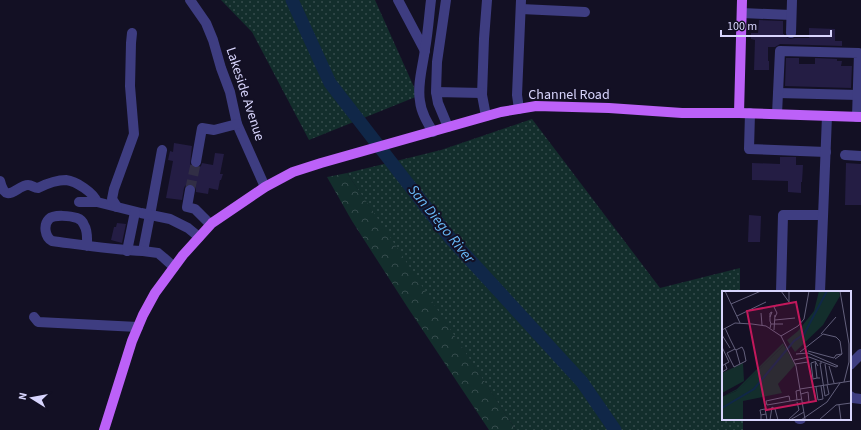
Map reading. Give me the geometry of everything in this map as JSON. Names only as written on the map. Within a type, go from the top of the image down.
[{"type":"main road","points":[[739,113],[742,0]]},
{"type":"main road","name":"Channel Road","points":[[265,187],[293,172],[330,160],[501,112],[536,106],[609,108],[682,113],[750,113],[859,117]]},
{"type":"main road","points":[[105,430],[132,341],[143,315],[155,293],[183,255],[210,224],[265,187]]},
{"type":"street","name":"Lakeside Avenue","points":[[190,0],[206,23],[213,40],[230,92],[237,124],[265,187]]},
{"type":"street","points":[[398,0],[425,51]]},
{"type":"street","points":[[431,0],[420,81],[420,100],[424,118],[433,132]]},
{"type":"street","points":[[446,0],[437,62],[436,92],[440,108],[448,127]]},
{"type":"street","points":[[486,116],[482,93],[487,0]]},
{"type":"street","points":[[791,33],[792,0]]},
{"type":"street","points":[[519,109],[517,96],[521,5],[585,12]]},
{"type":"street","points":[[742,13],[791,15]]},
{"type":"street","points":[[117,207],[112,199],[114,189],[134,134],[130,86],[132,34]]},
{"type":"street","points":[[777,114],[780,51],[859,53],[859,117]]},
{"type":"street","points":[[436,92],[482,93]]},
{"type":"street","points":[[778,93],[858,95]]},
{"type":"street","points":[[750,113],[750,149],[826,152]]},
{"type":"street","points":[[820,291],[827,116]]},
{"type":"street","points":[[196,162],[202,128],[214,130],[237,124]]},
{"type":"street","points":[[143,251],[162,150]]},
{"type":"street","points":[[846,155],[861,156]]},
{"type":"street","points":[[0,181],[4,190],[11,193],[28,185],[38,188],[57,181],[67,180],[83,187],[95,198],[97,202]]},
{"type":"street","points":[[190,190],[187,207],[195,209],[210,224]]},
{"type":"street","points":[[79,202],[97,202],[170,219],[188,228],[199,237]]},
{"type":"street","points":[[127,250],[135,212]]},
{"type":"street","points":[[781,291],[783,215],[823,214]]},
{"type":"street","points":[[87,246],[158,253],[174,267]]},
{"type":"street","points":[[34,317],[38,322],[138,327]]},
{"type":"street","points":[[851,364],[861,354]]},
{"type":"street","points":[[851,396],[861,399]]},
{"type":"green space","points":[[221,0],[375,0],[418,96],[309,140],[252,32]]},
{"type":"green space","points":[[532,119],[660,288],[740,268],[740,291],[722,291],[722,420],[743,420],[743,430],[516,430],[347,173],[441,150]]},
{"type":"green space","points":[[347,173],[516,430],[489,430],[408,308],[352,221],[327,177]]},
{"type":"building","points":[[759,20],[783,21],[784,37],[790,39],[809,38],[809,28],[835,29],[835,41],[842,41],[842,46],[780,44],[775,47],[768,47],[769,70],[754,70],[755,40],[751,39],[751,33],[758,33]]},
{"type":"building","points":[[786,58],[799,58],[799,64],[815,64],[815,58],[837,59],[837,61],[842,61],[841,66],[852,66],[851,88],[785,86]]},
{"type":"building","points":[[174,143],[192,146],[190,164],[194,168],[198,168],[202,163],[213,165],[215,153],[224,154],[220,174],[223,174],[218,190],[209,188],[208,194],[196,192],[194,185],[188,184],[184,188],[182,200],[166,198],[173,161],[168,160],[170,151],[173,152]]},
{"type":"building","points":[[780,157],[796,157],[796,165],[803,165],[801,193],[788,192],[788,181],[752,180],[752,163],[780,164]]},
{"type":"building","points":[[846,163],[861,164],[861,205],[845,205]]},
{"type":"building","points":[[749,215],[761,216],[760,242],[748,242]]},
{"type":"building","points":[[117,223],[126,224],[122,243],[111,240],[114,227],[116,227]]},
{"type":"waterway","name":"San Diego River","points":[[292,0],[330,83],[450,238],[582,382],[615,430]]},
{"type":"tunnel","points":[[190,190],[196,162]]}]
